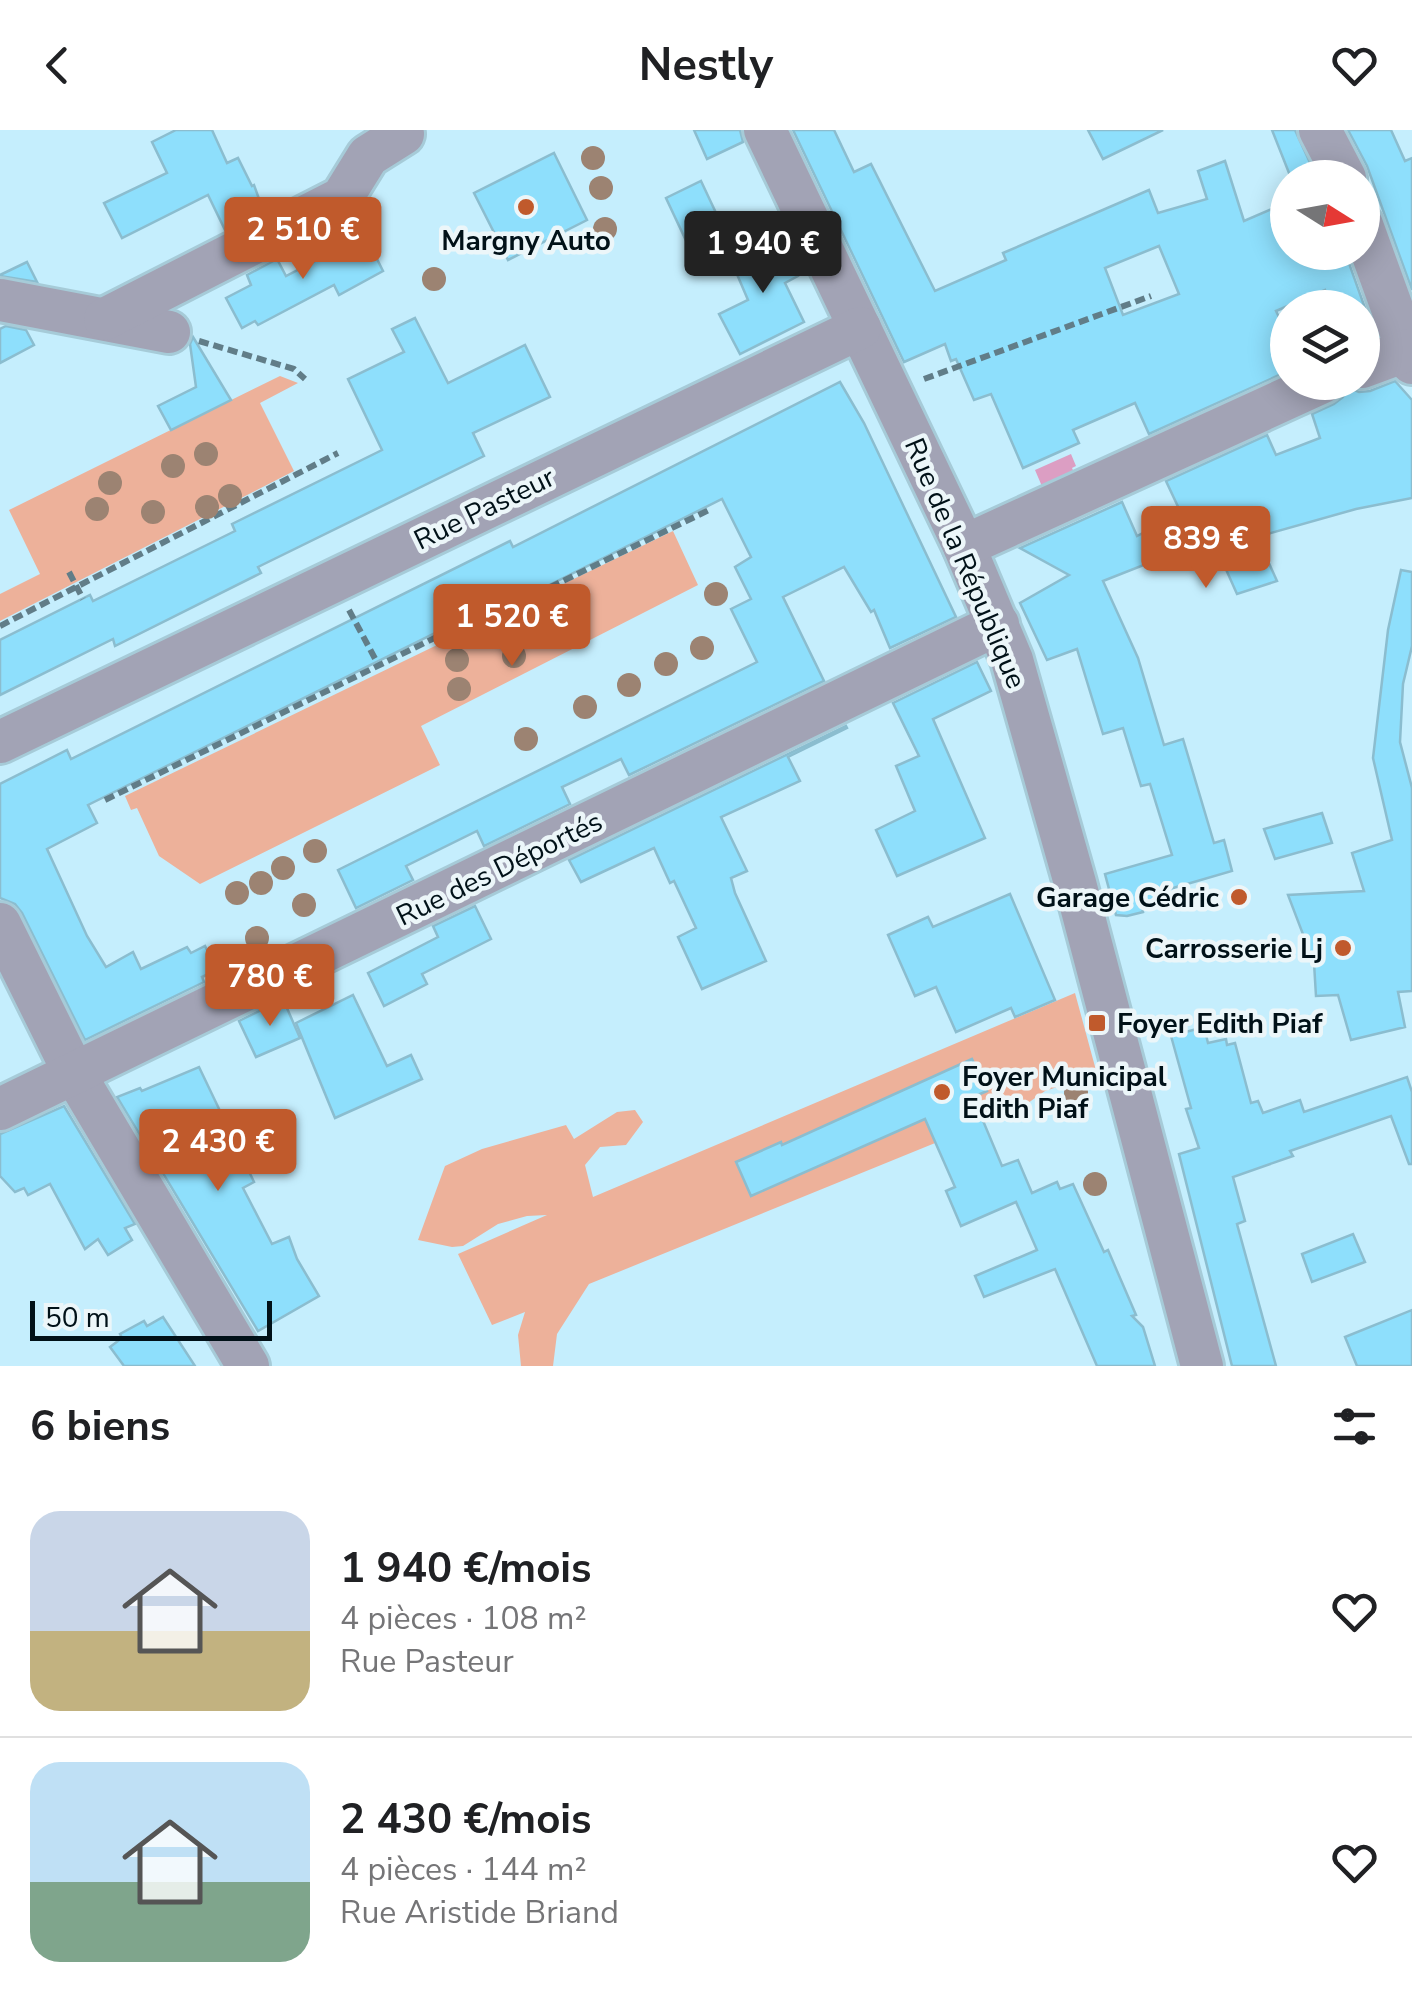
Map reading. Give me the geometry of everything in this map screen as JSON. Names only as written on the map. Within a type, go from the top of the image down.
[{"type":"street","name":"Rue de la République","points":[[765,130],[964,546],[1025,698],[1202,1366]]},
{"type":"street","points":[[1320,130],[1336,160]]},
{"type":"street","points":[[105,319],[342,198],[368,156],[403,134]]},
{"type":"street","points":[[1378,270],[1410,356],[1380,363]]},
{"type":"street","points":[[0,300],[169,332]]},
{"type":"street","name":"Rue Pasteur","points":[[0,742],[860,328]]},
{"type":"street","points":[[964,546],[1284,400]]},
{"type":"street","name":"Rue des Déportés","points":[[0,1110],[998,624]]},
{"type":"street","points":[[0,924],[74,1073],[248,1366]]},
{"type":"path","points":[[890,391],[1151,296]]},
{"type":"path","points":[[244,354],[294,369],[305,379]]},
{"type":"path","points":[[0,626],[338,453]]},
{"type":"path","points":[[105,800],[522,594],[532,596],[711,508]]},
{"type":"path","points":[[69,572],[83,599]]},
{"type":"path","points":[[336,582],[379,666]]},
{"type":"shaded area","points":[[280,376],[298,383],[260,403],[294,471],[0,621],[0,594],[40,574],[9,510]]},
{"type":"shaded area","points":[[1071,454],[1076,477],[1044,491],[1035,470]]},
{"type":"shaded area","points":[[673,531],[698,585],[421,726],[440,765],[200,884],[159,856],[137,808],[131,810],[125,796]]},
{"type":"shaded area","points":[[1075,993],[1097,1074],[1045,1091],[1021,1108],[589,1284],[557,1334],[553,1366],[521,1366],[518,1335],[525,1312],[492,1325],[458,1254],[547,1215],[498,1224],[463,1246],[418,1240],[445,1166],[482,1149],[566,1125],[574,1139],[617,1112],[635,1110],[643,1122],[626,1145],[600,1147],[585,1165],[593,1197]]},
{"type":"building","points":[[176,130],[212,130],[227,163],[238,158],[263,210],[225,230],[208,195],[122,238],[104,203],[167,173],[152,142]]},
{"type":"building","points":[[694,130],[740,130],[743,142],[707,159]]},
{"type":"building","points":[[793,130],[834,130],[854,172],[871,164],[935,291],[1006,260],[1003,253],[1149,190],[1158,213],[1207,199],[1198,171],[1225,161],[1244,221],[1270,210],[1270,270],[1351,270],[1359,290],[1270,290],[1270,379],[1149,434],[1135,403],[1073,430],[1079,443],[1023,468],[991,394],[974,400],[945,344],[904,362]],"holes":[[[1159,246],[1179,294],[1123,315],[1105,268]]]},
{"type":"building","points":[[1088,130],[1163,130],[1103,159]]},
{"type":"building","points":[[1272,130],[1295,130],[1309,160],[1284,160]]},
{"type":"building","points":[[1348,130],[1391,130],[1405,161],[1412,158],[1412,290],[1380,202],[1380,160],[1364,160]]},
{"type":"building","points":[[554,153],[587,220],[508,260],[474,193]]},
{"type":"building","points":[[701,181],[724,230],[689,247],[666,198]]},
{"type":"building","points":[[365,235],[383,271],[339,295],[334,285],[258,325],[255,321],[242,328],[226,298],[251,285],[247,275],[277,259],[286,276]]},
{"type":"building","points":[[780,235],[798,276],[785,283],[804,322],[740,354],[719,314],[748,300],[730,258]]},
{"type":"building","points":[[27,262],[37,282],[0,276],[0,275]]},
{"type":"building","points":[[415,318],[448,383],[525,345],[550,397],[473,433],[484,456],[258,567],[261,573],[115,646],[113,639],[0,695],[0,640],[90,595],[93,601],[235,531],[232,524],[382,450],[348,379],[404,352],[392,329]]},
{"type":"building","points":[[6,326],[26,330],[34,345],[0,363],[0,329]]},
{"type":"building","points":[[193,337],[231,400],[171,430],[158,406],[196,387],[190,344]]},
{"type":"building","points":[[1395,381],[1412,400],[1412,498],[1257,537],[1277,581],[1237,594],[1212,538],[1103,581],[1138,658],[1164,745],[1183,739],[1214,843],[1224,840],[1232,871],[1163,891],[1164,897],[1141,904],[1143,912],[1116,915],[1105,874],[1172,855],[1150,784],[1141,786],[1123,728],[1103,734],[1077,649],[1047,660],[1020,603],[1069,575],[1020,548],[1122,502],[1137,536],[1181,513],[1166,481],[1267,435],[1276,455],[1320,438],[1312,414],[1339,400],[1380,400],[1380,387]]},
{"type":"building","points":[[840,382],[864,423],[956,617],[890,648],[874,610],[871,612],[844,567],[783,597],[824,681],[629,775],[621,759],[562,787],[570,804],[484,846],[477,831],[406,866],[413,880],[356,908],[338,870],[757,662],[731,609],[751,599],[735,567],[751,557],[722,499],[531,594],[528,587],[88,805],[97,823],[47,849],[87,936],[106,967],[133,952],[141,969],[187,947],[191,953],[205,946],[217,970],[202,977],[204,982],[85,1040],[22,913],[15,904],[0,898],[0,784],[67,750],[71,759],[510,541],[513,547]]},
{"type":"building","points":[[1401,570],[1412,572],[1412,646],[1403,684],[1400,742],[1412,788],[1412,991],[1398,992],[1405,1027],[1351,1040],[1338,995],[1316,996],[1314,963],[1288,895],[1364,891],[1352,853],[1392,840],[1373,758],[1388,630]]},
{"type":"building","points":[[977,662],[991,691],[933,719],[985,838],[897,876],[876,830],[915,811],[896,766],[919,756],[893,703]]},
{"type":"building","points":[[846,726],[788,757],[800,781],[721,817],[747,871],[731,878],[735,893],[766,961],[702,989],[678,937],[696,928],[654,848],[581,882],[569,860]]},
{"type":"building","points":[[1322,813],[1332,843],[1275,859],[1264,829]]},
{"type":"building","points":[[1010,894],[1055,1000],[1015,1017],[1011,1008],[956,1032],[936,987],[915,996],[888,935],[928,917],[933,927]]},
{"type":"building","points":[[475,906],[491,939],[422,974],[427,984],[384,1006],[368,973],[438,937],[433,926]]},
{"type":"building","points":[[353,995],[387,1066],[411,1055],[422,1079],[335,1118],[296,1023]]},
{"type":"building","points":[[283,999],[300,1038],[256,1057],[239,1021]]},
{"type":"building","points":[[1204,1027],[1208,1043],[1226,1039],[1227,1045],[1235,1043],[1251,1103],[1258,1101],[1263,1113],[1300,1100],[1304,1112],[1407,1077],[1412,1092],[1412,1164],[1391,1116],[1290,1151],[1293,1156],[1233,1177],[1245,1221],[1237,1224],[1276,1366],[1232,1366],[1179,1154],[1199,1148],[1186,1109],[1191,1108],[1171,1036]]},
{"type":"building","points":[[972,1059],[987,1091],[973,1097],[1002,1166],[1018,1160],[1032,1193],[1057,1182],[1060,1189],[1073,1184],[1104,1252],[1108,1250],[1136,1315],[1132,1316],[1143,1327],[1155,1366],[1097,1366],[1055,1269],[984,1297],[975,1276],[1037,1250],[1016,1202],[961,1226],[946,1191],[955,1187],[925,1119],[751,1196],[736,1162]]},
{"type":"building","points":[[199,1067],[254,1182],[243,1188],[272,1244],[289,1237],[319,1296],[258,1331],[117,1097]]},
{"type":"building","points":[[64,1106],[135,1224],[125,1228],[132,1240],[108,1255],[98,1239],[85,1249],[50,1184],[28,1195],[24,1188],[15,1192],[0,1176],[0,1134]]},
{"type":"building","points":[[1353,1234],[1365,1262],[1312,1282],[1302,1254]]},
{"type":"building","points":[[1412,1310],[1412,1366],[1357,1366],[1345,1337]]},
{"type":"building","points":[[163,1317],[195,1366],[124,1366],[110,1347],[122,1338],[120,1334],[144,1321],[147,1326]]},
{"type":"place","name":"Margny Auto","points":[[526,207]]},
{"type":"place","name":"Garage Cédric","points":[[1239,897]]},
{"type":"place","name":"Carrosserie Lj","points":[[1343,948]]},
{"type":"place","name":"Foyer Edith Piaf","points":[[1097,1023]]},
{"type":"place","name":"Foyer Municipal Edith Piaf","points":[[942,1092]]}]
